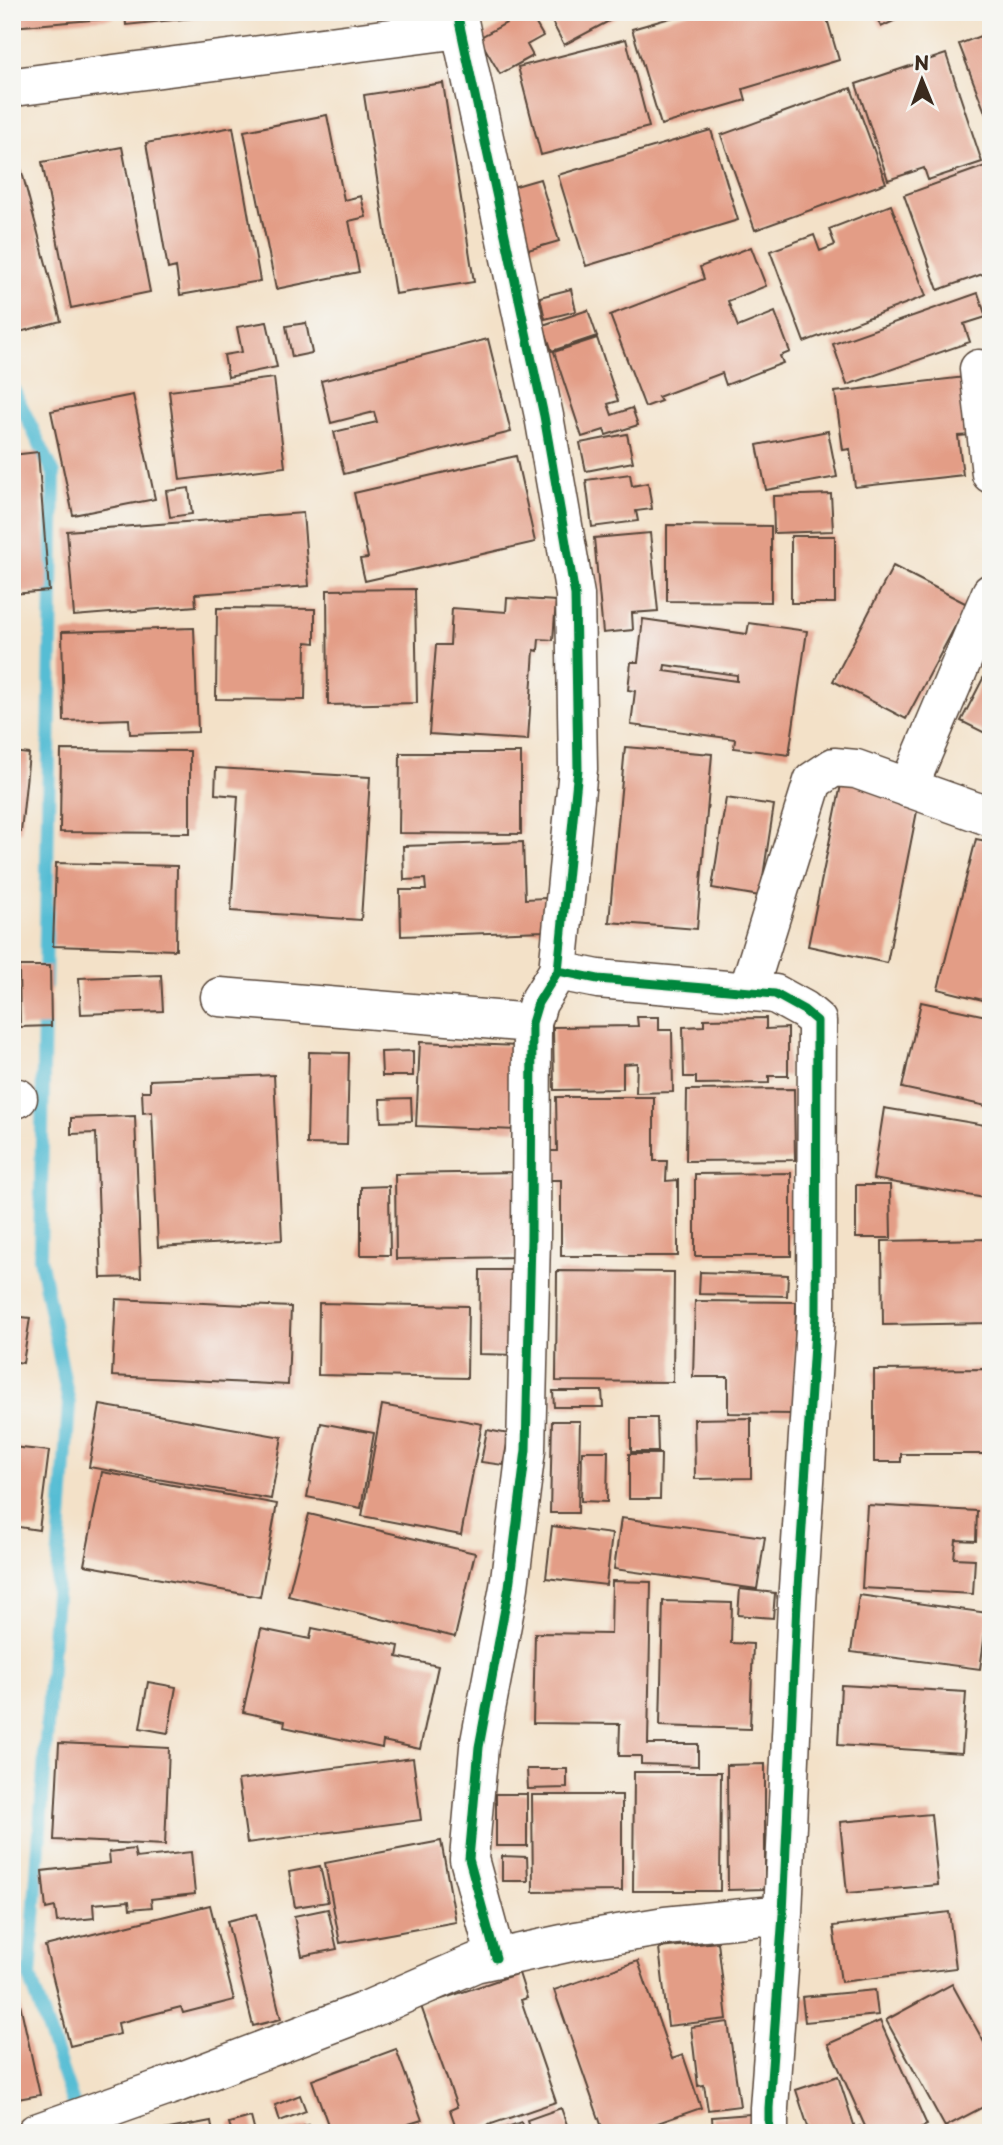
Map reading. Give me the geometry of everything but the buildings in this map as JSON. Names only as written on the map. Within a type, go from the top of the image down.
[{"type":"street","points":[[22,86],[458,21],[544,416],[575,595],[578,769],[558,971],[538,1003],[532,1023],[526,1450],[509,1587],[479,1747],[469,1859],[496,1958]]},
{"type":"street","points":[[979,369],[991,474]]},
{"type":"street","points":[[908,788],[991,593]]},
{"type":"street","points":[[748,991],[813,781],[834,767],[856,769],[991,817]]},
{"type":"street","points":[[558,971],[598,979],[775,994],[804,1010],[817,1021],[816,1314],[797,1603],[783,1914],[769,2133]]},
{"type":"street","points":[[220,997],[532,1023]]},
{"type":"street","points":[[36,2133],[177,2083],[365,2011],[475,1963],[576,1941],[666,1926],[783,1914]]},
{"type":"waterway","points":[[12,387],[54,474],[45,985]]},
{"type":"waterway","points":[[44,1009],[40,1258],[69,1404],[30,1977],[78,2118]]},
{"type":"cycle path","points":[[457,12],[544,416],[575,595],[578,769],[558,971],[538,1003],[532,1023],[526,1450],[509,1587],[479,1747],[469,1859],[496,1958]]},
{"type":"cycle path","points":[[558,971],[598,979],[775,994],[804,1010],[817,1021],[816,1314],[797,1603],[783,1914],[769,2133]]}]
